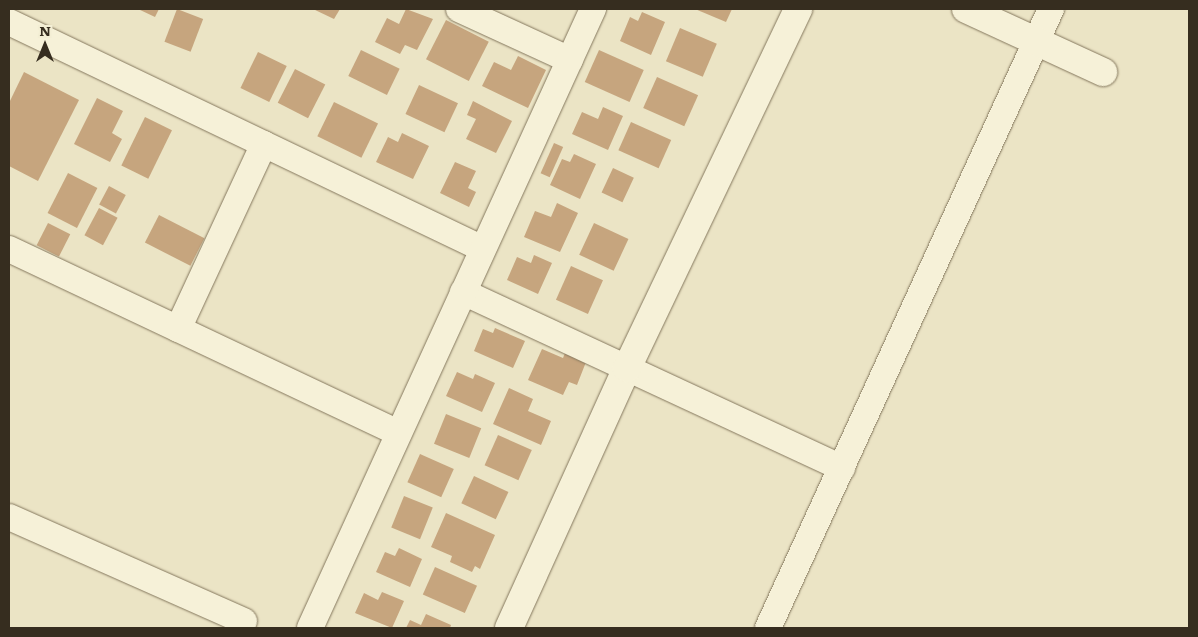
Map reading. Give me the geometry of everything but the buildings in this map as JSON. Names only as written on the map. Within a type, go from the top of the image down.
[{"type":"street","points":[[459,9],[570,60]]},
{"type":"street","points":[[310,628],[397,432],[463,292],[481,248],[593,9]]},
{"type":"street","points":[[509,628],[627,368],[798,9]]},
{"type":"street","points":[[966,9],[1103,72]]},
{"type":"street","points":[[768,628],[1038,42],[1051,9]]},
{"type":"street","points":[[9,22],[481,248]]},
{"type":"street","points":[[178,329],[264,144]]},
{"type":"street","points":[[9,249],[397,432]]},
{"type":"street","points":[[463,292],[842,468]]},
{"type":"street","points":[[9,517],[250,626]]}]
